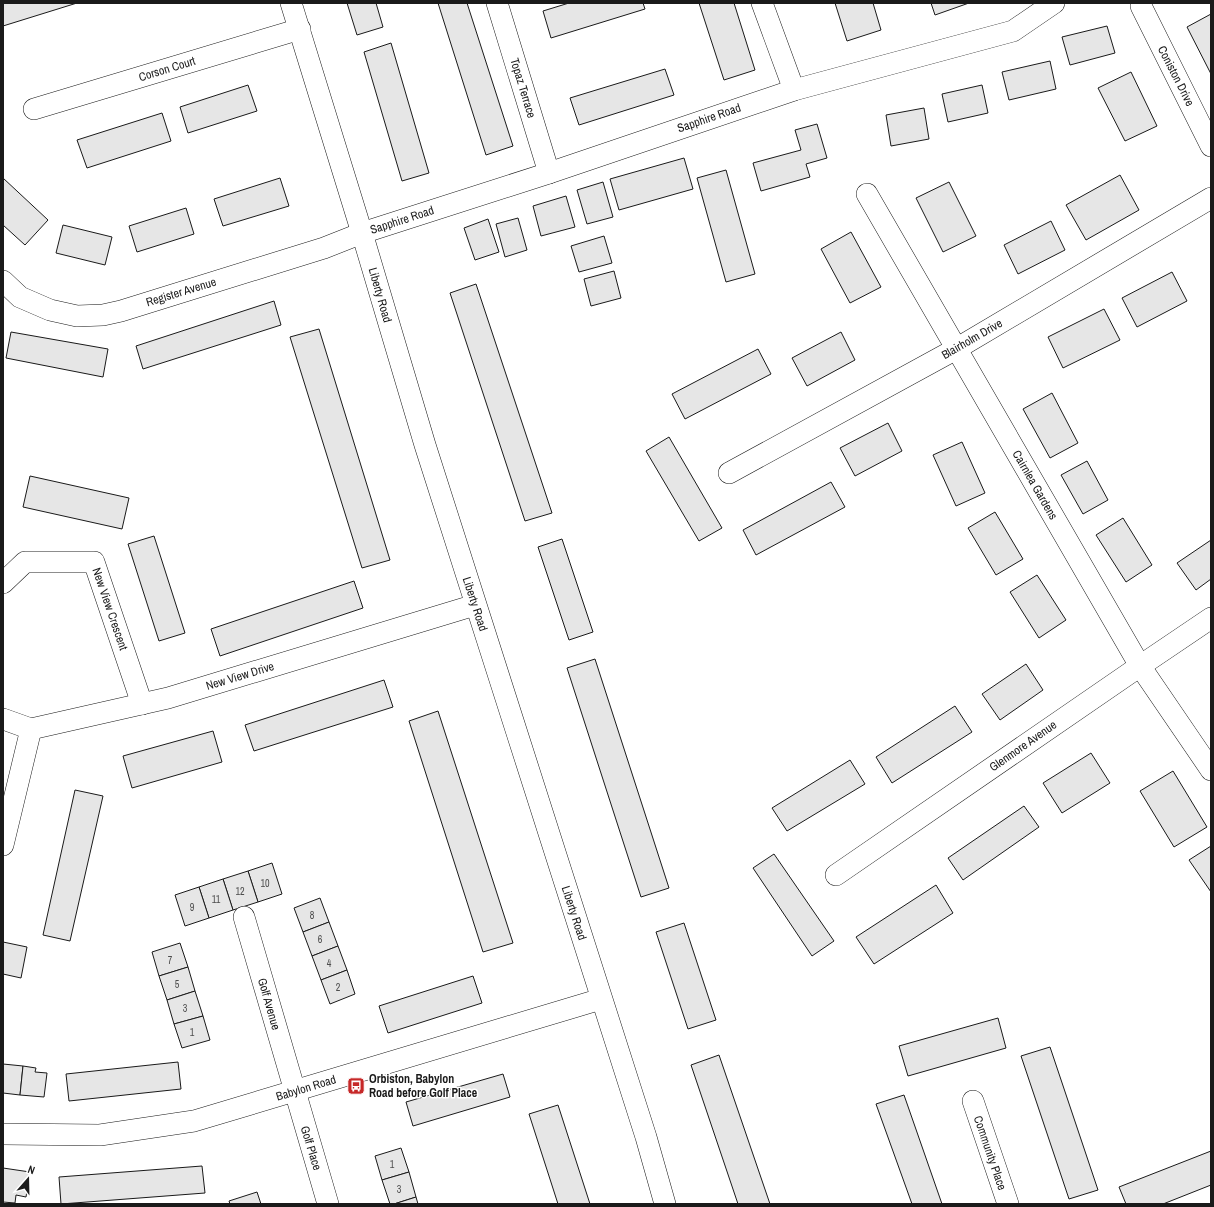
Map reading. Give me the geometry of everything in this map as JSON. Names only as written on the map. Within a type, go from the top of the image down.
[{"type":"street","name":"Liberty Road","points":[[291,3],[362,233],[425,445],[646,1137],[665,1204]]},
{"type":"street","name":"Topaz Terrace","points":[[498,3],[549,173]]},
{"type":"street","points":[[762,3],[794,90]]},
{"type":"street","name":"Sapphire Road","points":[[362,233],[549,173],[794,90],[1013,31],[1054,3]]},
{"type":"street","name":"Coniston Drive","points":[[1141,6],[1211,146]]},
{"type":"street","name":"Corson Court","points":[[34,109],[300,29]]},
{"type":"street","name":"Cairnlea Gardens","points":[[867,194],[1140,666],[1211,770]]},
{"type":"street","name":"Blairholm Drive","points":[[729,472],[956,349],[1211,198]]},
{"type":"street","name":"Register Avenue","points":[[3,281],[20,297],[50,310],[77,316],[103,315],[121,311],[324,248],[362,233]]},
{"type":"street","name":"New View Crescent","points":[[3,583],[25,562],[94,562],[142,704]]},
{"type":"street","name":"New View Drive","points":[[31,729],[168,698],[475,604]]},
{"type":"street","name":"Glenmore Avenue","points":[[836,875],[1211,618]]},
{"type":"street","points":[[3,719],[31,729],[3,845]]},
{"type":"street","name":"Golf Avenue","points":[[244,917],[294,1091]]},
{"type":"street","name":"Babylon Road","points":[[3,1134],[100,1135],[194,1121],[601,999]]},
{"type":"street","name":"Golf Place","points":[[294,1091],[328,1204]]},
{"type":"street","name":"Community Place","points":[[973,1101],[1008,1204]]},
{"type":"building","points":[[3,3],[77,3],[3,26]]},
{"type":"building","points":[[347,3],[376,3],[383,27],[357,35]]},
{"type":"building","points":[[438,3],[467,3],[513,146],[486,155]]},
{"type":"building","points":[[569,3],[643,3],[645,9],[551,38],[543,11]]},
{"type":"building","points":[[699,3],[734,3],[755,70],[724,80]]},
{"type":"building","points":[[835,3],[873,3],[881,30],[847,41]]},
{"type":"building","points":[[931,3],[969,3],[935,15]]},
{"type":"building","points":[[1211,14],[1211,74],[1187,27]]},
{"type":"building","points":[[1107,26],[1115,53],[1070,65],[1062,37]]},
{"type":"building","points":[[391,43],[429,173],[402,181],[364,52]]},
{"type":"building","points":[[1050,61],[1056,89],[1009,100],[1002,72]]},
{"type":"building","points":[[665,69],[674,95],[579,125],[570,98]]},
{"type":"building","points":[[1131,72],[1157,126],[1125,141],[1098,88]]},
{"type":"building","points":[[248,85],[257,111],[188,133],[180,107]]},
{"type":"building","points":[[982,85],[988,113],[948,122],[942,94]]},
{"type":"building","points":[[924,108],[929,139],[891,146],[886,115]]},
{"type":"building","points":[[162,113],[171,141],[87,168],[77,140]]},
{"type":"building","points":[[817,124],[827,158],[806,164],[810,177],[761,191],[753,163],[801,150],[795,130]]},
{"type":"building","points":[[684,158],[693,189],[619,210],[610,179]]},
{"type":"building","points":[[726,170],[755,274],[726,282],[697,178]]},
{"type":"building","points":[[1120,175],[1139,210],[1086,240],[1066,205]]},
{"type":"building","points":[[3,178],[48,220],[25,245],[3,225]]},
{"type":"building","points":[[280,178],[289,206],[223,226],[214,199]]},
{"type":"building","points":[[603,182],[613,217],[587,224],[577,190]]},
{"type":"building","points":[[949,182],[976,236],[943,252],[916,198]]},
{"type":"building","points":[[566,196],[575,227],[541,236],[533,206]]},
{"type":"building","points":[[186,208],[194,234],[137,252],[129,226]]},
{"type":"building","points":[[518,218],[527,250],[505,257],[496,224]]},
{"type":"building","points":[[488,219],[499,252],[475,260],[464,228]]},
{"type":"building","points":[[1051,221],[1065,250],[1018,274],[1004,245]]},
{"type":"building","points":[[63,225],[112,237],[105,265],[56,253]]},
{"type":"building","points":[[851,232],[881,287],[850,303],[821,249]]},
{"type":"building","points":[[604,236],[612,263],[579,272],[571,246]]},
{"type":"building","points":[[614,271],[621,298],[591,306],[584,279]]},
{"type":"building","points":[[1172,272],[1187,301],[1137,327],[1122,298]]},
{"type":"building","points":[[476,284],[552,513],[525,521],[450,293]]},
{"type":"building","points":[[274,301],[281,325],[143,369],[136,346]]},
{"type":"building","points":[[1104,309],[1120,340],[1063,368],[1048,337]]},
{"type":"building","points":[[319,329],[390,560],[362,568],[290,337]]},
{"type":"building","points":[[11,332],[108,349],[103,377],[6,358]]},
{"type":"building","points":[[841,332],[855,360],[807,386],[792,358]]},
{"type":"building","points":[[758,349],[771,374],[685,419],[672,394]]},
{"type":"building","points":[[1052,393],[1078,443],[1050,458],[1023,409]]},
{"type":"building","points":[[888,423],[902,451],[855,476],[840,448]]},
{"type":"building","points":[[669,437],[722,528],[699,541],[646,451]]},
{"type":"building","points":[[962,442],[985,493],[956,506],[933,455]]},
{"type":"building","points":[[1087,461],[1108,500],[1083,514],[1061,475]]},
{"type":"building","points":[[30,476],[129,498],[122,529],[23,507]]},
{"type":"building","points":[[831,482],[845,507],[756,555],[743,530]]},
{"type":"building","points":[[995,512],[1023,559],[996,575],[968,528]]},
{"type":"building","points":[[1123,518],[1152,565],[1126,582],[1096,535]]},
{"type":"building","points":[[154,536],[185,633],[159,641],[128,544]]},
{"type":"building","points":[[562,539],[593,632],[569,640],[538,547]]},
{"type":"building","points":[[1211,540],[1211,579],[1196,590],[1177,563]]},
{"type":"building","points":[[1037,575],[1066,620],[1039,638],[1010,592]]},
{"type":"building","points":[[354,581],[363,608],[220,656],[211,629]]},
{"type":"building","points":[[595,659],[669,888],[641,897],[567,668]]},
{"type":"building","points":[[1026,664],[1043,690],[1000,720],[982,694]]},
{"type":"building","points":[[384,680],[393,707],[254,751],[245,725]]},
{"type":"building","points":[[955,706],[972,732],[892,783],[876,757]]},
{"type":"building","points":[[438,711],[513,943],[483,952],[409,721]]},
{"type":"building","points":[[213,731],[222,762],[132,788],[123,756]]},
{"type":"building","points":[[1091,753],[1110,783],[1062,813],[1043,783]]},
{"type":"building","points":[[850,760],[865,784],[787,831],[772,808]]},
{"type":"building","points":[[1173,771],[1207,827],[1174,847],[1140,791]]},
{"type":"building","points":[[75,790],[103,796],[70,941],[43,935]]},
{"type":"building","points":[[1024,806],[1039,827],[963,880],[948,858]]},
{"type":"building","points":[[1211,846],[1211,892],[1189,860]]},
{"type":"building","points":[[774,854],[834,941],[812,956],[753,868]]},
{"type":"building","points":[[272,863],[282,894],[258,902],[248,871]]},
{"type":"building","points":[[248,871],[258,902],[233,910],[223,879]]},
{"type":"building","points":[[223,879],[233,910],[209,918],[199,887]]},
{"type":"building","points":[[936,885],[953,913],[874,964],[856,937]]},
{"type":"building","points":[[199,887],[209,918],[185,926],[175,895]]},
{"type":"building","points":[[320,898],[329,922],[303,932],[294,908]]},
{"type":"building","points":[[329,922],[338,946],[312,956],[303,932]]},
{"type":"building","points":[[684,923],[716,1020],[688,1029],[656,932]]},
{"type":"building","points":[[3,942],[27,947],[21,978],[3,974]]},
{"type":"building","points":[[180,943],[188,967],[159,976],[152,952]]},
{"type":"building","points":[[338,946],[347,970],[321,980],[312,956]]},
{"type":"building","points":[[188,967],[195,991],[167,1000],[159,976]]},
{"type":"building","points":[[347,970],[355,994],[330,1004],[321,980]]},
{"type":"building","points":[[473,976],[482,1003],[388,1033],[379,1006]]},
{"type":"building","points":[[195,991],[203,1016],[174,1024],[167,1000]]},
{"type":"building","points":[[203,1016],[210,1040],[182,1048],[174,1024]]},
{"type":"building","points":[[998,1018],[1006,1048],[908,1076],[899,1046]]},
{"type":"building","points":[[1050,1047],[1098,1190],[1069,1199],[1021,1056]]},
{"type":"building","points":[[719,1055],[770,1204],[738,1204],[691,1065]]},
{"type":"building","points":[[178,1062],[181,1089],[69,1101],[66,1074]]},
{"type":"building","points":[[3,1064],[23,1066],[20,1095],[3,1093]]},
{"type":"building","points":[[23,1066],[36,1068],[35,1072],[47,1073],[44,1097],[20,1095]]},
{"type":"building","points":[[503,1074],[510,1097],[413,1126],[406,1102]]},
{"type":"building","points":[[904,1095],[942,1204],[912,1204],[876,1104]]},
{"type":"building","points":[[558,1105],[590,1204],[558,1204],[529,1114]]},
{"type":"building","points":[[401,1148],[409,1172],[382,1180],[375,1156]]},
{"type":"building","points":[[1211,1151],[1211,1185],[1163,1204],[1126,1204],[1119,1187]]},
{"type":"building","points":[[202,1166],[205,1193],[61,1204],[59,1177]]},
{"type":"building","points":[[3,1168],[30,1172],[26,1197],[16,1195],[15,1203],[3,1202]]},
{"type":"building","points":[[409,1172],[416,1197],[390,1204],[382,1180]]},
{"type":"building","points":[[257,1192],[261,1204],[230,1204],[229,1201]]},
{"type":"building","points":[[416,1197],[418,1204],[394,1204]]},
{"type":"place","name":"Orbiston, Babylon Road before Golf Place","points":[[356,1086]]}]
